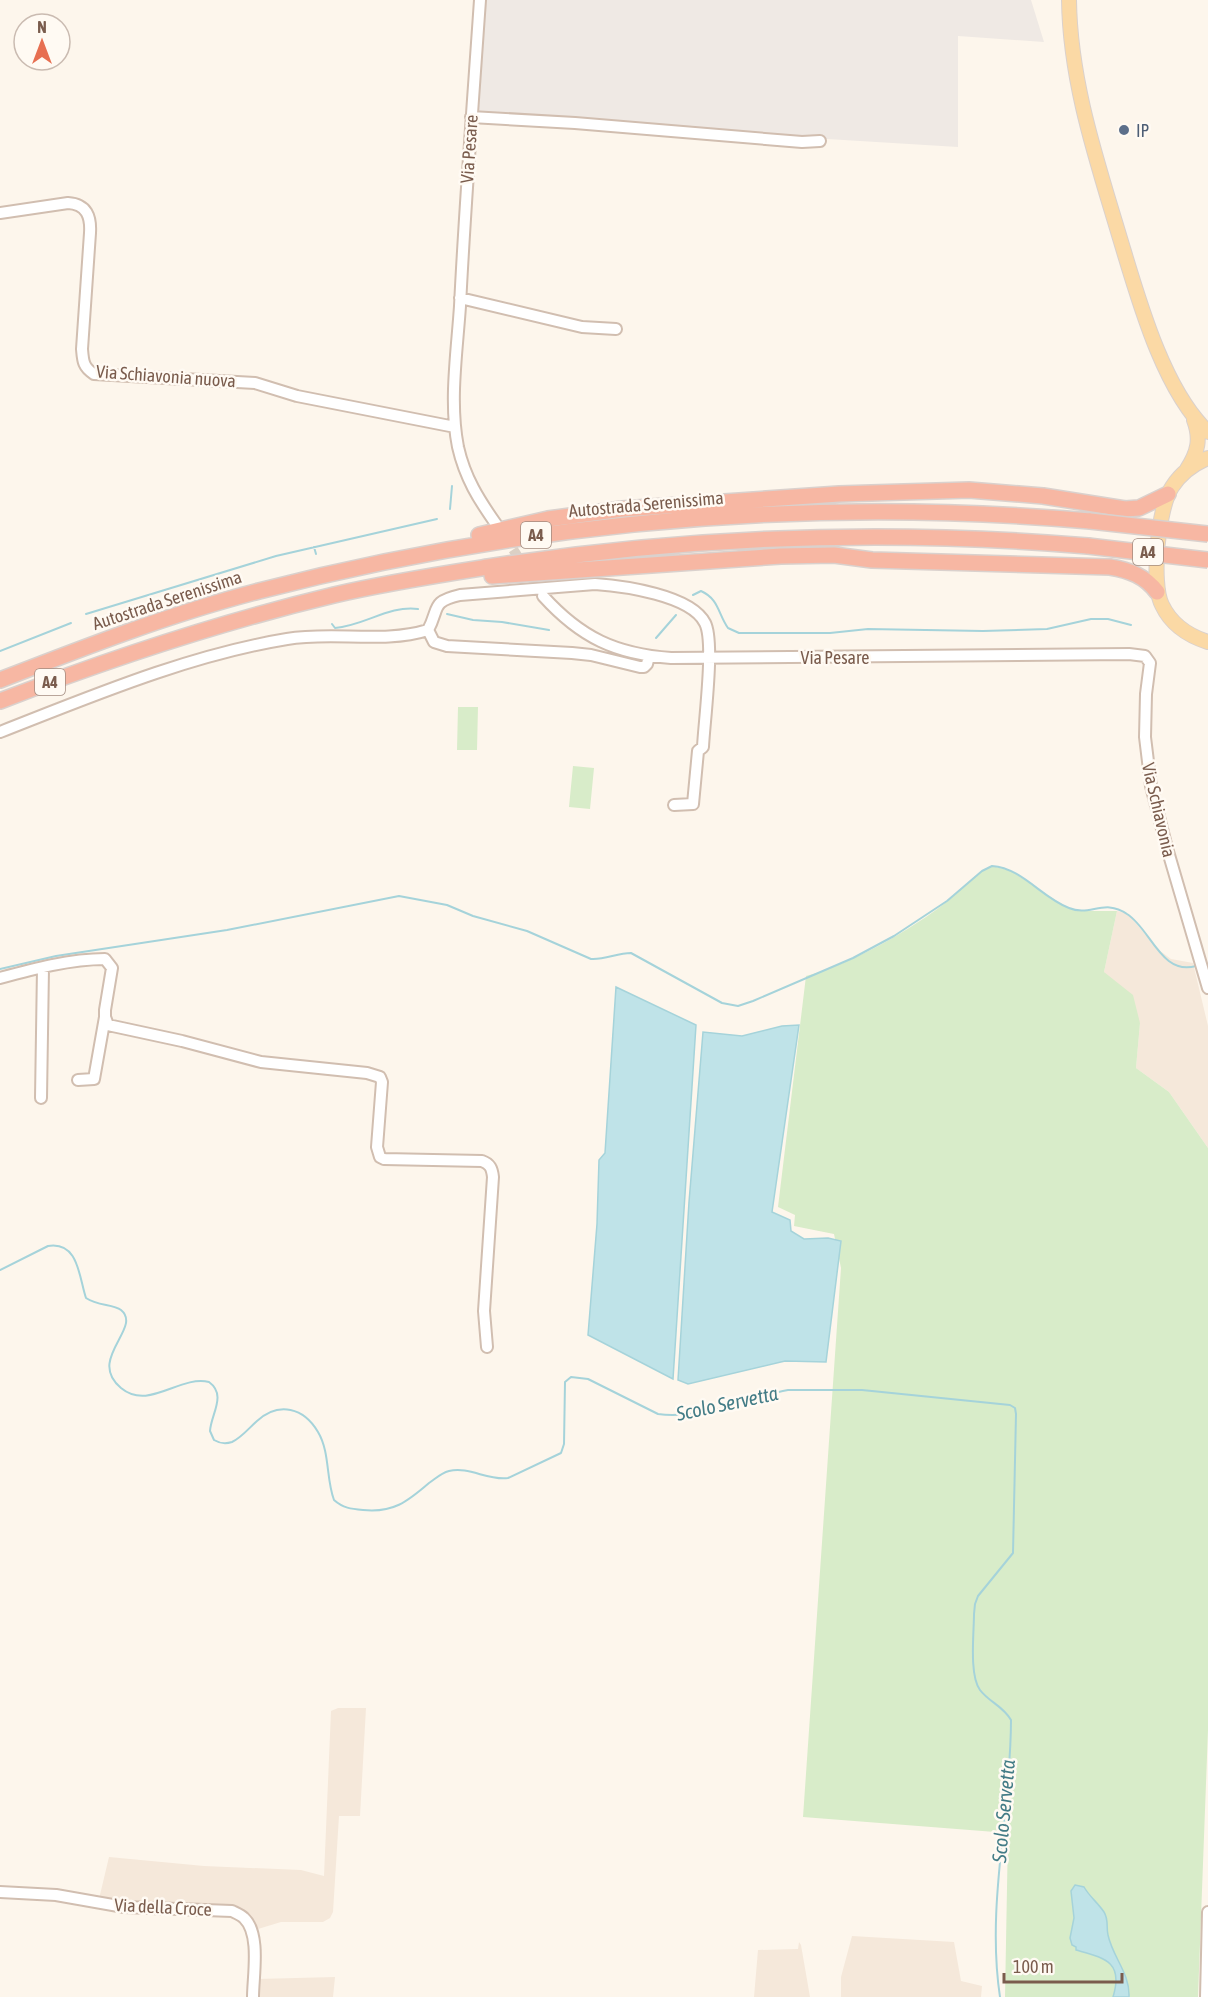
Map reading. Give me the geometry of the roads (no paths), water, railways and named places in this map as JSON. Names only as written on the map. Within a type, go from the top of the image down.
[{"type":"highway","points":[[342,571],[372,558],[406,550],[548,519],[622,509],[839,494],[969,490],[1043,496],[1125,509],[1139,507],[1168,494]]},
{"type":"highway","name":"Autostrada Serenissima","points":[[0,680],[118,634],[257,592],[342,571],[444,550],[545,534],[646,522],[840,511],[1006,514],[1208,534]]},
{"type":"highway","name":"A4","points":[[0,701],[176,639],[334,595],[546,558],[646,546],[838,536],[929,537],[1003,539],[1088,546],[1208,560]]},
{"type":"highway","points":[[379,586],[402,589],[506,574],[769,556],[834,555],[872,560],[1110,567],[1131,572],[1152,585],[1157,592]]},
{"type":"main road","points":[[1070,0],[1073,54],[1084,117],[1150,331],[1169,375],[1191,412],[1208,432]]},
{"type":"main road","points":[[1191,412],[1199,443],[1196,456],[1168,494],[1162,512],[1157,553],[1157,592],[1165,612],[1176,624],[1186,633],[1208,642]]},
{"type":"main road","points":[[1187,470],[1208,458]]},
{"type":"street","name":"Via Pesare","points":[[480,0],[460,298],[455,427],[468,481],[496,524]]},
{"type":"street","points":[[471,117],[575,123],[802,142],[820,141]]},
{"type":"street","name":"Via Schiavonia nuova","points":[[0,213],[68,203],[76,204],[87,212],[91,221],[82,349],[86,369],[94,374],[255,383],[297,396],[455,427]]},
{"type":"street","points":[[460,298],[582,327],[616,329]]},
{"type":"street","points":[[649,656],[647,664],[640,667],[591,655],[447,646],[434,642],[428,630],[435,608],[446,598],[585,584],[633,588],[680,603],[697,612],[706,624],[709,657],[703,747],[698,751],[693,804],[674,805]]},
{"type":"street","name":"Via Pesare","points":[[543,596],[555,610],[596,640],[616,649],[649,656],[1129,654],[1145,656]]},
{"type":"street","points":[[0,732],[119,685],[248,648],[308,637],[388,636],[428,630]]},
{"type":"street","name":"Via Schiavonia","points":[[1145,656],[1150,663],[1145,715],[1148,768],[1167,848],[1208,988]]},
{"type":"street","points":[[0,978],[91,960],[105,959],[109,963],[112,968],[94,1079],[78,1080]]},
{"type":"street","points":[[41,1098],[43,968]]},
{"type":"street","points":[[105,1017],[108,1025],[117,1028],[182,1041],[261,1062],[375,1074],[382,1082],[377,1147],[380,1156],[384,1159],[470,1160],[488,1163],[492,1168],[493,1177],[484,1311],[487,1347]]},
{"type":"street","name":"Via della Croce","points":[[0,1892],[57,1895],[124,1907],[232,1911],[244,1919],[251,1930],[254,1944],[253,1997]]},
{"type":"street","points":[[1206,1997],[1208,1912]]},
{"type":"water","points":[[616,987],[696,1025],[673,1379],[588,1335],[597,1224],[599,1160],[605,1153]]},
{"type":"water","points":[[799,1025],[772,1212],[790,1220],[791,1231],[804,1239],[828,1238],[841,1241],[826,1362],[785,1361],[688,1384],[678,1380],[703,1032],[742,1036],[782,1026]]},
{"type":"water","points":[[1075,1885],[1084,1887],[1106,1915],[1110,1943],[1127,1980],[1129,1997],[1113,1997],[1116,1976],[1114,1968],[1109,1963],[1076,1950],[1076,1947],[1072,1945],[1070,1938],[1074,1918],[1071,1891]]},
{"type":"waterway","points":[[450,509],[452,486]]},
{"type":"waterway","points":[[86,614],[276,556],[437,519]]},
{"type":"waterway","points":[[314,547],[316,554]]},
{"type":"waterway","points":[[693,595],[701,591],[707,594],[715,603],[728,628],[739,633],[830,633],[868,629],[983,631],[1047,629],[1091,619],[1108,619],[1131,625]]},
{"type":"waterway","points":[[332,624],[335,628],[356,624],[397,610],[418,609]]},
{"type":"waterway","points":[[447,614],[473,620],[502,622],[549,630]]},
{"type":"waterway","points":[[656,638],[676,615]]},
{"type":"waterway","points":[[0,651],[71,623]]},
{"type":"waterway","points":[[0,969],[56,956],[227,930],[399,896],[447,905],[473,916],[527,931],[591,959],[631,953],[722,1003],[738,1006],[853,958],[894,936],[947,901],[982,871],[992,866],[1013,872],[1050,898],[1069,908],[1084,910],[1104,907],[1119,910],[1135,921],[1165,958],[1184,967],[1196,966]]},
{"type":"waterway","name":"Scolo Servetta","points":[[0,1270],[48,1246],[66,1249],[76,1263],[86,1298],[118,1308],[126,1317],[125,1326],[111,1355],[109,1366],[112,1377],[121,1388],[142,1396],[187,1383],[209,1382],[217,1393],[217,1405],[210,1431],[214,1440],[223,1443],[235,1440],[265,1415],[274,1411],[290,1410],[306,1417],[322,1440],[334,1500],[355,1509],[383,1510],[399,1505],[438,1476],[449,1471],[464,1470],[508,1478],[561,1453],[564,1444],[565,1382],[571,1377],[588,1379],[658,1414],[669,1415],[693,1414],[717,1409],[788,1390],[862,1390],[1010,1405],[1015,1408],[1013,1553],[978,1596],[975,1604],[973,1642],[974,1674],[980,1690],[1011,1720],[1010,1755],[997,1893],[996,1962],[1000,1997]]},
{"type":"tunnel","points":[[505,537],[542,594]]},
{"type":"place","name":"IP","points":[[1124,130]]}]
